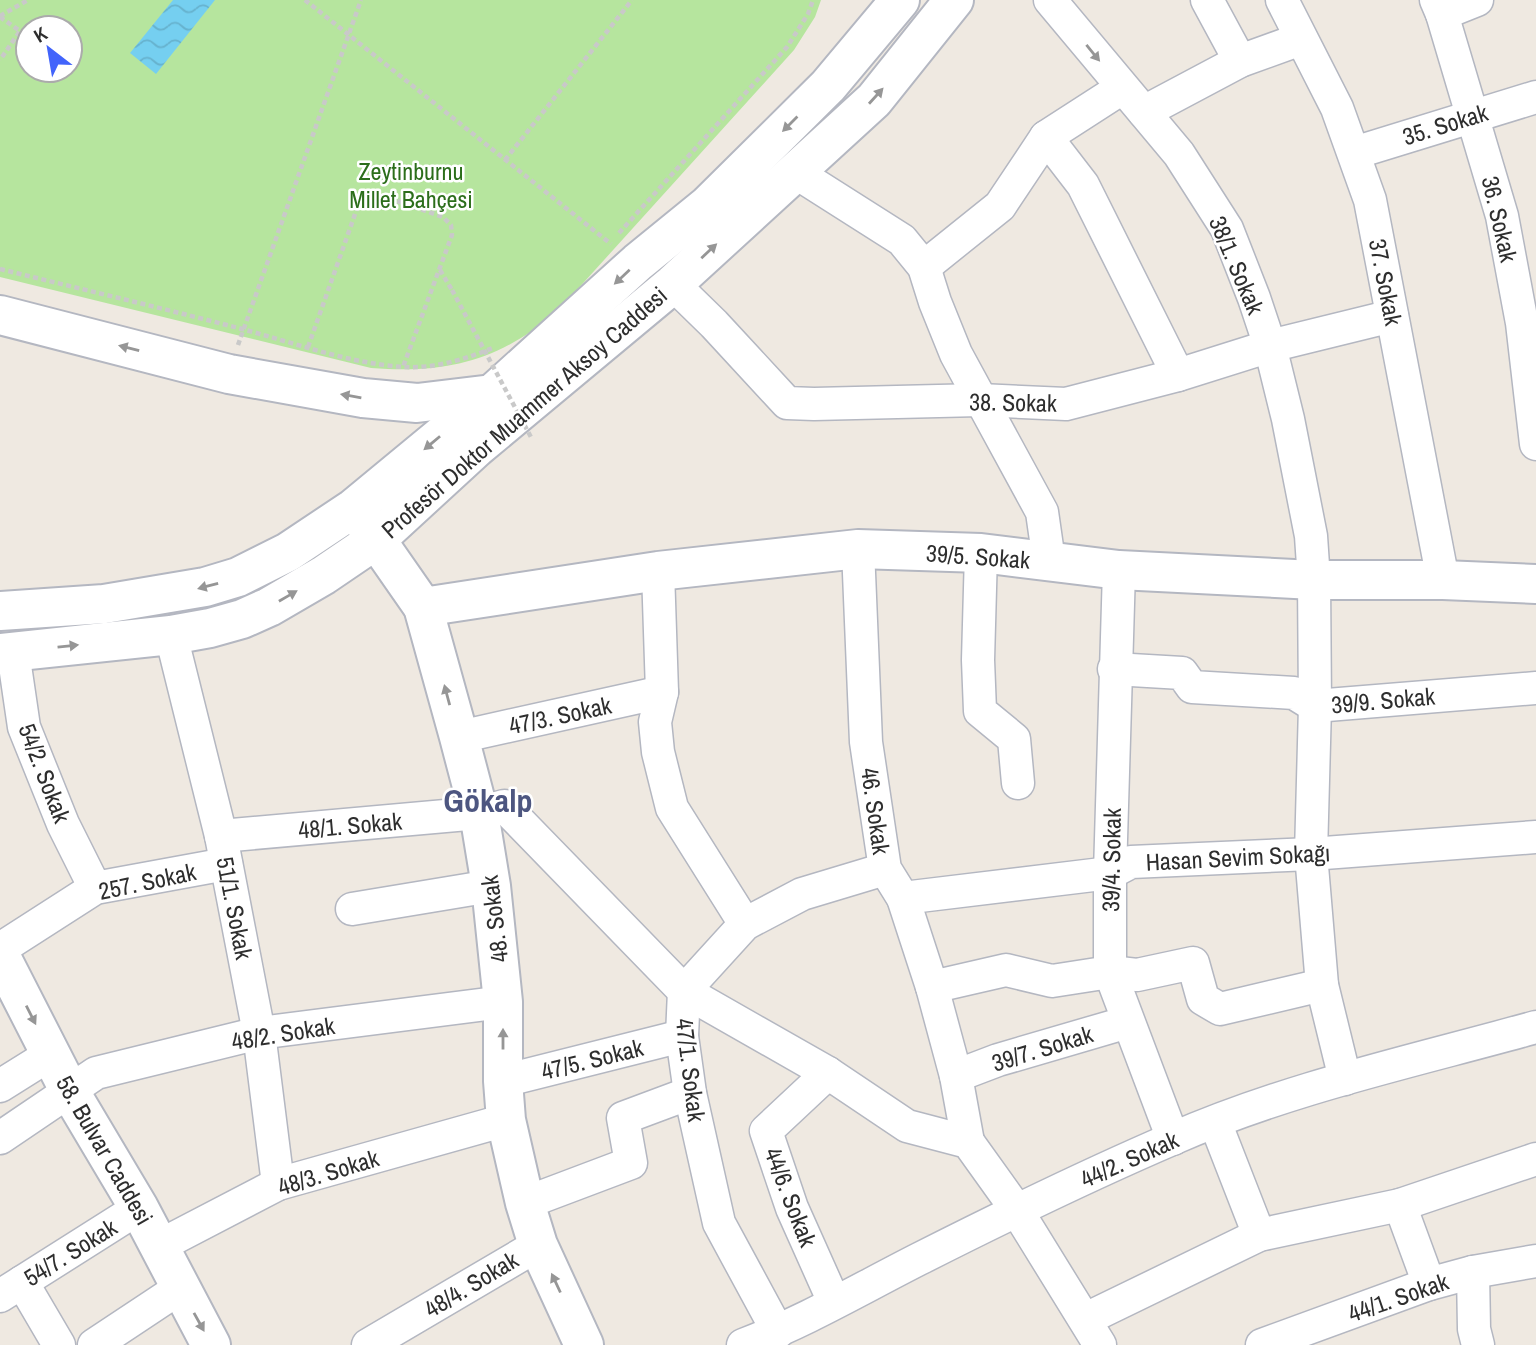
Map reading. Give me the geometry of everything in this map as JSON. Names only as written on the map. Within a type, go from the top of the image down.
[{"type":"main road","name":"Profesör Doktor Muammer Aksoy Caddesi","points":[[0,611],[104,604],[205,587],[239,577],[288,552],[354,508],[492,394],[624,253],[708,205],[819,95],[900,0]]},
{"type":"main road","name":"Profesör Doktor Muammer Aksoy Caddesi","points":[[7,652],[171,635],[242,619],[269,607],[324,575],[377,539],[476,447],[673,284],[874,100],[954,0]]},
{"type":"main road","points":[[0,315],[229,374],[363,398],[417,403],[492,394]]},
{"type":"main road","name":"48. Sokak","points":[[354,508],[424,607],[479,813],[491,886],[503,1002],[506,1120],[525,1203],[538,1245],[584,1345]]},
{"type":"main road","name":"39/5. Sokak","points":[[424,607],[658,571],[858,549],[981,553],[1119,570],[1314,580],[1443,580],[1536,584]]},
{"type":"main road","name":"58. Bulvar Caddesi","points":[[0,955],[70,1092],[139,1208],[211,1345]]},
{"type":"street","name":"38/1. Sokak","points":[[1050,0],[1179,153],[1227,229],[1270,346],[1288,419],[1311,536],[1315,706],[1311,854],[1322,985],[1345,1079]]},
{"type":"street","points":[[1207,0],[1240,61]]},
{"type":"street","name":"37. Sokak","points":[[1282,0],[1337,108],[1370,200],[1443,580]]},
{"type":"street","points":[[1439,7],[1477,0]]},
{"type":"street","name":"36. Sokak","points":[[1439,7],[1502,216],[1522,323],[1536,444]]},
{"type":"street","points":[[1144,112],[1240,61],[1301,39]]},
{"type":"street","points":[[925,267],[1000,206],[1046,137],[1122,88]]},
{"type":"street","name":"35. Sokak","points":[[1354,153],[1536,97]]},
{"type":"street","points":[[1046,137],[1083,185],[1178,375]]},
{"type":"street","points":[[796,172],[902,240],[925,267],[934,302],[956,354],[1042,512],[1049,561]]},
{"type":"street","name":"38. Sokak","points":[[673,284],[787,403],[980,400],[1066,404],[1178,375],[1270,346],[1392,316]]},
{"type":"street","name":"46. Sokak","points":[[858,549],[866,742],[884,869],[903,898],[932,987],[956,1076],[968,1142]]},
{"type":"street","points":[[981,553],[978,660],[980,711],[1014,739],[1018,783]]},
{"type":"street","name":"39/4. Sokak","points":[[1119,570],[1114,669],[1110,972],[1173,1139]]},
{"type":"street","points":[[658,571],[662,692],[655,722],[658,752],[672,808],[745,924]]},
{"type":"street","name":"51/1. Sokak","points":[[171,635],[223,850],[259,1034],[278,1184]]},
{"type":"street","name":"54/2. Sokak","points":[[7,652],[23,727],[63,824],[95,888]]},
{"type":"street","name":"39/9. Sokak","points":[[1114,669],[1182,673],[1192,687],[1294,693],[1315,706],[1536,688]]},
{"type":"street","name":"47/3. Sokak","points":[[459,737],[662,692]]},
{"type":"street","name":"48/1. Sokak","points":[[223,850],[479,813],[503,806],[684,991]]},
{"type":"street","name":"Hasan Sevim Sokağı","points":[[903,898],[1110,873],[1131,862],[1311,854],[1536,837]]},
{"type":"street","name":"257. Sokak","points":[[0,949],[95,888],[223,850]]},
{"type":"street","name":"47/1. Sokak","points":[[792,1334],[719,1223],[690,1093],[682,1036],[684,991],[745,924],[802,894],[884,869]]},
{"type":"street","points":[[352,909],[491,886]]},
{"type":"street","points":[[932,987],[1006,970],[1052,981],[1110,972],[1137,975],[1193,963],[1203,999],[1220,1009],[1322,985]]},
{"type":"street","points":[[684,991],[828,1073],[907,1126],[968,1142],[1016,1209],[1093,1332],[1259,1235],[1400,1205],[1536,1159]]},
{"type":"street","name":"48/2. Sokak","points":[[0,1138],[96,1073],[259,1034],[503,1002]]},
{"type":"street","name":"39/7. Sokak","points":[[956,1076],[998,1060],[1128,1022]]},
{"type":"street","name":"44/2. Sokak","points":[[743,1345],[792,1334],[834,1302],[1016,1209],[1215,1122],[1345,1079],[1536,1027]]},
{"type":"street","name":"47/5. Sokak","points":[[503,1081],[682,1036]]},
{"type":"street","points":[[0,1086],[51,1054]]},
{"type":"street","name":"44/6. Sokak","points":[[828,1073],[766,1131],[792,1208],[834,1302]]},
{"type":"street","points":[[525,1203],[631,1163],[623,1118],[690,1093]]},
{"type":"street","name":"48/3. Sokak","points":[[159,1246],[278,1184],[506,1120]]},
{"type":"street","points":[[1215,1122],[1259,1235]]},
{"type":"street","points":[[1400,1205],[1429,1284]]},
{"type":"street","name":"54/7. Sokak","points":[[11,1289],[139,1208]]},
{"type":"street","name":"48/4. Sokak","points":[[368,1345],[538,1245]]},
{"type":"street","name":"44/1. Sokak","points":[[1262,1345],[1329,1334],[1429,1284],[1473,1272],[1536,1261]]},
{"type":"street","points":[[1473,1272],[1474,1329],[1478,1345]]},
{"type":"street","points":[[94,1345],[180,1288]]},
{"type":"street","points":[[11,1289],[59,1345]]},
{"type":"path","points":[[0,60],[20,31],[0,17],[28,0]]},
{"type":"path","points":[[305,0],[624,253]]},
{"type":"path","points":[[229,374],[361,0]]},
{"type":"path","points":[[505,160],[632,0]]},
{"type":"path","points":[[624,253],[787,47],[808,14],[813,0]]},
{"type":"path","points":[[308,347],[359,203],[367,195],[377,194],[448,220],[452,235],[403,367]]},
{"type":"path","points":[[601,253],[624,253]]},
{"type":"path","points":[[0,269],[308,347],[403,367],[460,360],[507,341]]},
{"type":"path","points":[[439,269],[532,439]]},
{"type":"green space","name":"Zeytinburnu Millet Bahçesi","points":[[0,0],[821,0],[815,17],[794,50],[557,312],[514,342],[470,361],[424,369],[371,368],[0,277]]},
{"type":"water","points":[[173,0],[215,0],[156,74],[130,53]]},
{"type":"district","name":"Gökalp","points":[[488,800]]}]
